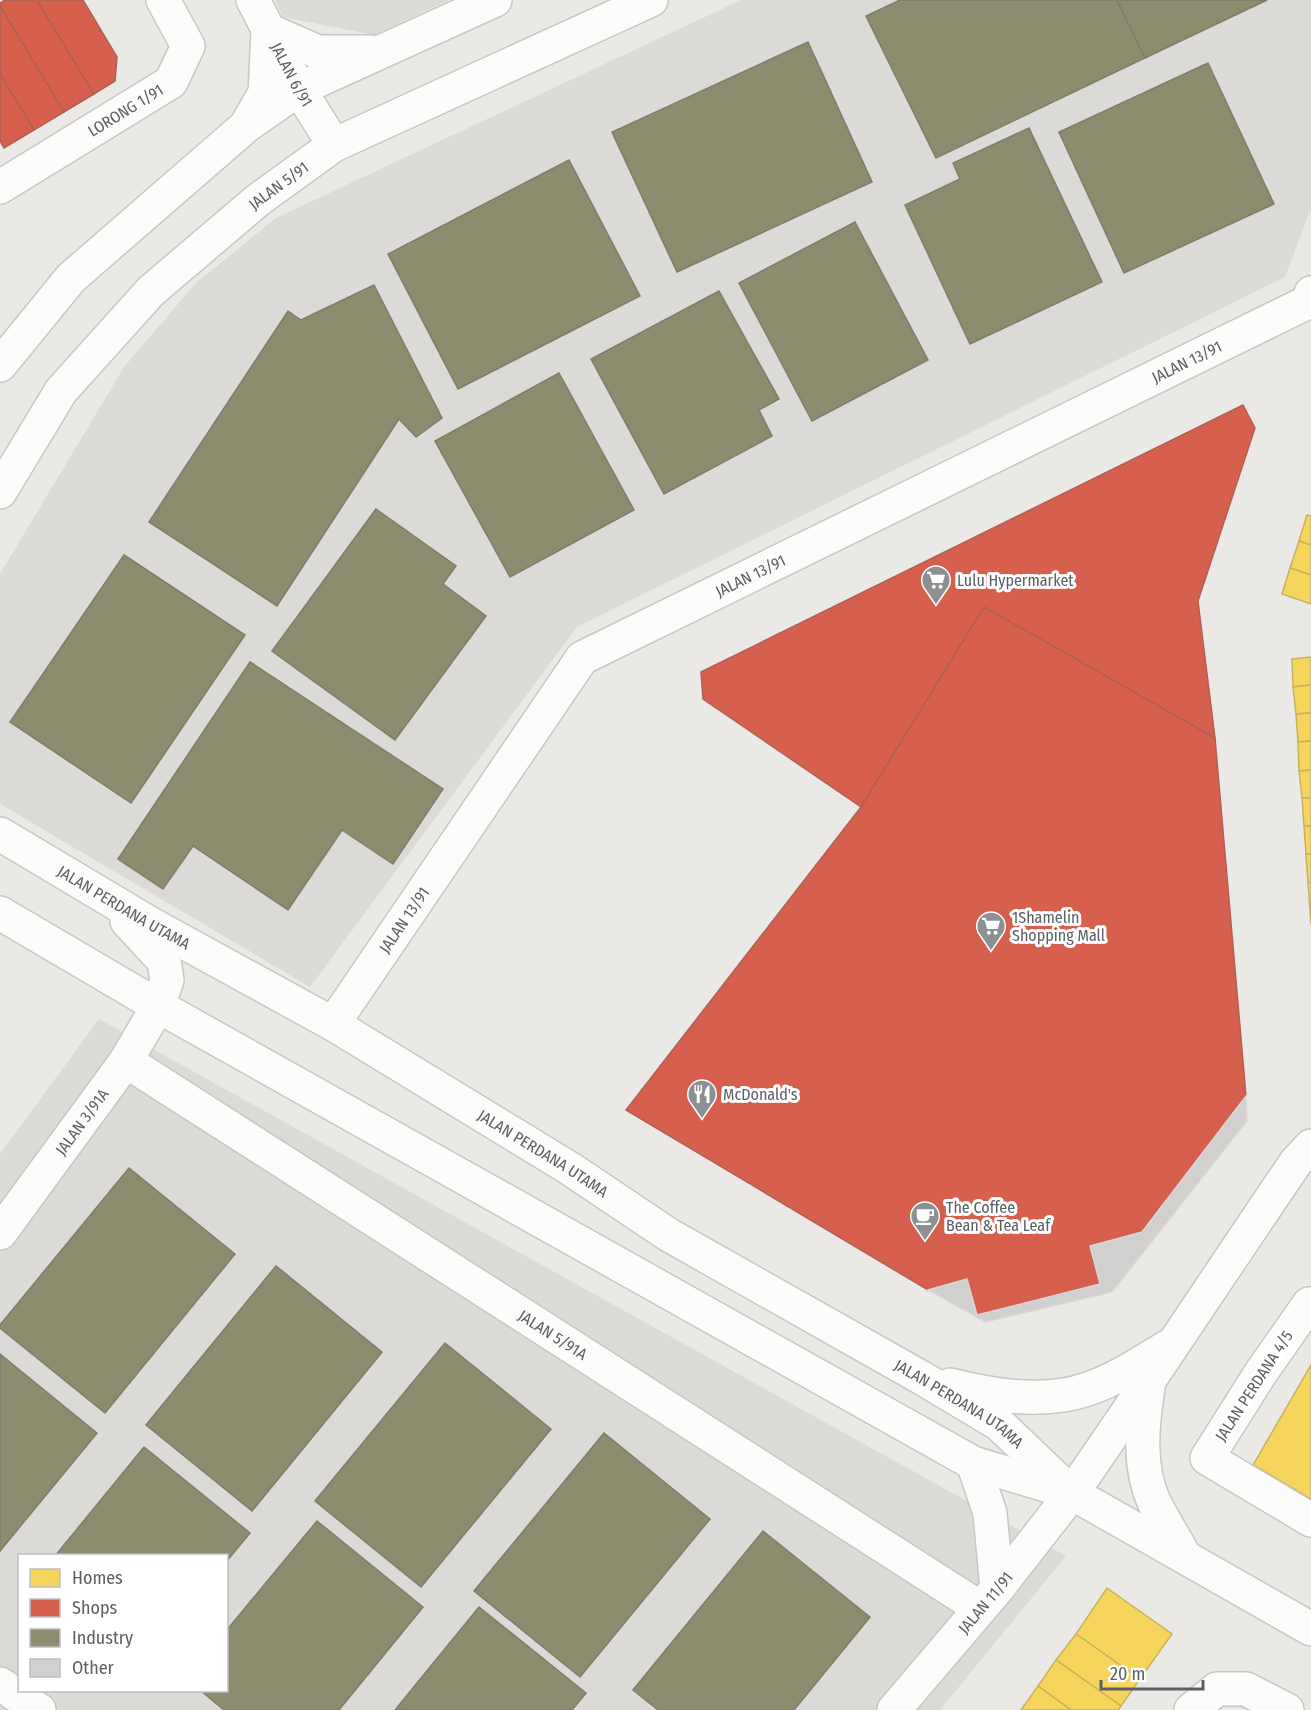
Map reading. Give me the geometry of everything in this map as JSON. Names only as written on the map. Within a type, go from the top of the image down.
[{"type":"street","name":"LORONG 1/91","points":[[0,187],[171,82],[188,46],[163,0]]},
{"type":"street","name":"JALAN 6/91","points":[[254,0],[299,89],[333,146]]},
{"type":"street","points":[[0,365],[71,278],[246,126],[299,89],[495,0]]},
{"type":"street","name":"JALAN 5/91","points":[[0,492],[61,391],[151,291],[258,200],[333,146],[651,0]]},
{"type":"street","points":[[246,126],[265,93],[268,30],[318,52],[382,52]]},
{"type":"street","name":"JALAN 13/91","points":[[333,1024],[582,658],[1308,302],[1311,293]]},
{"type":"street","name":"JALAN PERDANA UTAMA","points":[[0,834],[149,923],[333,1024],[569,1168],[669,1235],[999,1424],[1072,1493]]},
{"type":"street","name":"JALAN 3/91A","points":[[0,1233],[126,1061],[158,1006],[167,980],[164,961],[104,895]]},
{"type":"street","name":"JALAN PERDANA UTAMA","points":[[0,913],[158,1006],[973,1463],[1072,1493],[1311,1629]]},
{"type":"street","name":"JALAN 5/91A","points":[[126,1061],[989,1598]]},
{"type":"street","points":[[1072,1493],[1296,1162],[1311,1146]]},
{"type":"street","name":"JALAN PERDANA 4/5","points":[[1310,1305],[1260,1374],[1207,1458],[1311,1520]]},
{"type":"street","points":[[922,1378],[990,1395],[1022,1397],[1064,1395],[1097,1385],[1126,1372],[1173,1343]]},
{"type":"street","points":[[1148,1383],[1143,1419],[1146,1473],[1154,1501],[1184,1555]]},
{"type":"street","points":[[973,1463],[990,1513],[989,1598]]},
{"type":"street","name":"JALAN 11/91","points":[[894,1710],[989,1598],[1072,1493]]},
{"type":"street","points":[[0,1684],[39,1710]]},
{"type":"street","points":[[1191,1710],[1217,1689],[1246,1689],[1287,1710]]},
{"type":"shaded area","points":[[275,0],[449,0],[374,35],[283,17]]},
{"type":"shaded area","points":[[741,0],[1311,0],[1311,208],[1285,277],[577,627],[310,987],[0,804],[0,574],[124,367],[197,282],[276,218]]},
{"type":"shaded area","points":[[99,1019],[1066,1556],[940,1710],[0,1710],[0,1154]]},
{"type":"building: Homes","points":[[1307,515],[1311,516],[1311,545],[1299,541]]},
{"type":"building: Homes","points":[[1299,541],[1311,545],[1311,575],[1290,568]]},
{"type":"building: Homes","points":[[1290,568],[1311,575],[1311,604],[1282,594]]},
{"type":"building: Homes","points":[[1311,657],[1311,685],[1293,687],[1292,659]]},
{"type":"building: Homes","points":[[1311,685],[1311,713],[1296,714],[1293,687]]},
{"type":"building: Homes","points":[[1311,713],[1311,741],[1298,742],[1296,714]]},
{"type":"building: Homes","points":[[1311,741],[1311,770],[1299,771],[1298,742]]},
{"type":"building: Homes","points":[[1311,770],[1311,798],[1302,798],[1299,771]]},
{"type":"building: Homes","points":[[1302,798],[1311,798],[1311,826],[1304,826]]},
{"type":"building: Homes","points":[[1304,826],[1311,826],[1311,854],[1306,854]]},
{"type":"building: Homes","points":[[1306,854],[1311,854],[1311,882],[1308,883]]},
{"type":"building: Homes","points":[[1311,882],[1311,924],[1308,883]]},
{"type":"building: Homes","points":[[1311,1365],[1311,1499],[1253,1465]]},
{"type":"building: Homes","points":[[1107,1588],[1172,1634],[1140,1679],[1076,1634]]},
{"type":"building: Homes","points":[[1076,1634],[1140,1679],[1121,1706],[1056,1660]]},
{"type":"building: Homes","points":[[1056,1660],[1121,1706],[1118,1710],[1071,1710],[1038,1686]]},
{"type":"building: Homes","points":[[1038,1686],[1071,1710],[1021,1710]]},
{"type":"building: Shops","points":[[5,0],[37,0],[94,94],[64,112],[0,6],[0,3]]},
{"type":"building: Shops","points":[[37,0],[83,0],[117,57],[115,81],[94,94]]},
{"type":"building: Shops","points":[[0,6],[64,112],[34,130],[0,74]]},
{"type":"building: Shops","points":[[0,74],[34,130],[4,148],[0,141]]},
{"type":"building: Shops","points":[[1243,405],[1255,428],[1198,601],[1215,738],[984,607],[861,807],[703,699],[701,672]]},
{"type":"building: Shops","name":"1Shamelin Shopping Mall","points":[[984,607],[1215,738],[1246,1096],[1142,1232],[1090,1246],[1100,1284],[977,1315],[967,1279],[928,1290],[626,1110],[861,807]]},
{"type":"building: Industry","points":[[900,0],[1117,0],[1145,58],[936,158],[866,16]]},
{"type":"building: Industry","points":[[1117,0],[1267,0],[1145,58]]},
{"type":"building: Industry","points":[[808,42],[872,182],[677,272],[612,132]]},
{"type":"building: Industry","points":[[1208,63],[1274,204],[1124,273],[1059,132]]},
{"type":"building: Industry","points":[[1029,128],[1102,282],[970,344],[905,205],[960,179],[953,163]]},
{"type":"building: Industry","points":[[569,160],[640,296],[458,389],[388,254]]},
{"type":"building: Industry","points":[[855,222],[928,360],[812,421],[739,283]]},
{"type":"building: Industry","points":[[374,285],[442,418],[416,437],[399,419],[277,606],[149,522],[288,311],[301,320]]},
{"type":"building: Industry","points":[[719,291],[779,399],[759,410],[772,436],[664,494],[591,359]]},
{"type":"building: Industry","points":[[559,373],[634,510],[510,577],[435,441]]},
{"type":"building: Industry","points":[[376,509],[456,566],[443,584],[486,616],[395,740],[272,651]]},
{"type":"building: Industry","points":[[124,555],[245,635],[131,803],[10,722]]},
{"type":"building: Industry","points":[[250,662],[443,789],[393,864],[342,830],[288,910],[193,846],[163,889],[118,859]]},
{"type":"building: Industry","points":[[129,1168],[235,1254],[105,1413],[0,1328],[0,1325]]},
{"type":"building: Industry","points":[[276,1266],[382,1352],[252,1511],[146,1425]]},
{"type":"building: Industry","points":[[445,1343],[551,1429],[421,1587],[315,1501]]},
{"type":"building: Industry","points":[[0,1354],[97,1433],[0,1551]]},
{"type":"building: Industry","points":[[604,1433],[710,1519],[580,1677],[474,1591]]},
{"type":"building: Industry","points":[[144,1447],[250,1533],[228,1560],[228,1554],[57,1554]]},
{"type":"building: Industry","points":[[317,1521],[423,1607],[339,1710],[224,1710],[202,1692],[228,1692],[228,1629]]},
{"type":"building: Industry","points":[[763,1531],[870,1617],[794,1710],[658,1710],[633,1690]]},
{"type":"building: Industry","points":[[479,1607],[586,1693],[572,1710],[395,1710]]},
{"type":"building: Other","points":[[1246,1096],[1247,1121],[1112,1292],[985,1322],[928,1290],[967,1279],[977,1315],[1100,1284],[1090,1246],[1142,1232]]},
{"type":"place","name":"Lulu Hypermarket","points":[[936,606]]},
{"type":"place","name":"1Shamelin Shopping Mall","points":[[991,952]]},
{"type":"place","name":"McDonald's","points":[[702,1120]]},
{"type":"place","name":"The Coffee Bean & Tea Leaf","points":[[925,1242]]}]
